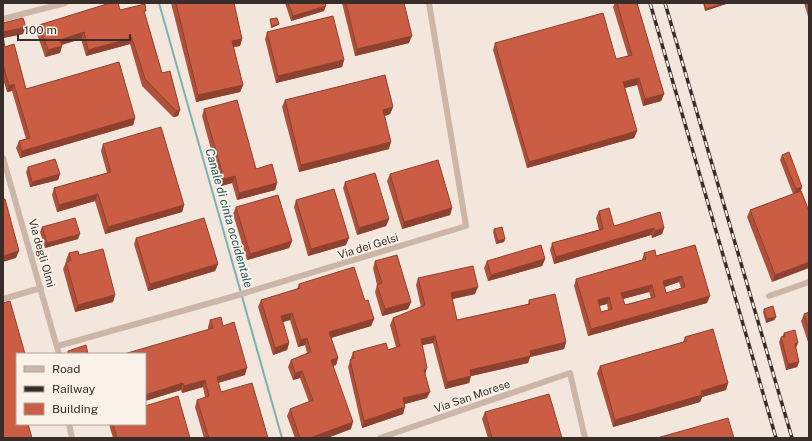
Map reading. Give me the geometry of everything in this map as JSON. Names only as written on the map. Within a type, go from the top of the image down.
[{"type":"street","points":[[3,19],[65,3]]},
{"type":"street","name":"Via dei Gelsi","points":[[58,346],[228,298],[466,226],[429,3]]},
{"type":"street","name":"Via degli Olmi","points":[[3,158],[59,353]]},
{"type":"street","points":[[769,296],[809,282]]},
{"type":"street","points":[[3,299],[41,288]]},
{"type":"street","name":"Via San Morese","points":[[383,438],[570,373],[585,438]]},
{"type":"street","points":[[69,425],[72,438]]},
{"type":"building","points":[[110,3],[118,3],[120,10],[145,4],[146,11],[144,11],[162,73],[170,71],[180,110],[176,111],[145,79],[132,38],[88,50],[84,32],[60,40],[62,46],[48,50],[39,25]]},
{"type":"building","points":[[176,3],[234,3],[242,39],[232,41],[243,85],[198,95]]},
{"type":"building","points":[[288,3],[325,3],[326,6],[293,16]]},
{"type":"building","points":[[346,3],[404,3],[412,36],[357,49]]},
{"type":"building","points":[[617,3],[637,3],[664,94],[645,99],[639,78],[623,82],[637,131],[529,162],[495,43],[603,13],[616,59],[632,55]]},
{"type":"building","points":[[704,3],[724,3],[706,9]]},
{"type":"building","points":[[333,16],[344,60],[278,76],[267,32]]},
{"type":"building","points":[[23,18],[26,27],[3,32],[3,23]]},
{"type":"building","points":[[277,18],[279,24],[272,26],[270,19]]},
{"type":"building","points":[[3,37],[5,47],[14,44],[26,89],[119,62],[135,118],[22,151],[19,141],[30,138],[14,84],[9,86],[3,64]]},
{"type":"building","points":[[385,75],[393,107],[383,110],[391,142],[301,165],[285,100]]},
{"type":"building","points":[[237,100],[256,169],[272,164],[277,183],[239,193],[235,176],[224,179],[204,109]]},
{"type":"building","points":[[161,127],[184,205],[108,227],[98,194],[59,205],[54,188],[111,172],[103,144]]},
{"type":"building","points":[[789,152],[802,187],[796,189],[782,155]]},
{"type":"building","points":[[55,159],[60,174],[32,182],[28,167]]},
{"type":"building","points":[[438,160],[452,208],[404,222],[390,174]]},
{"type":"building","points":[[375,173],[389,219],[359,228],[345,182]]},
{"type":"building","points":[[334,189],[349,238],[311,249],[296,200]]},
{"type":"building","points":[[801,191],[809,211],[809,262],[775,275],[750,210]]},
{"type":"building","points":[[278,195],[292,241],[250,254],[236,207]]},
{"type":"building","points":[[3,199],[5,199],[19,251],[3,256]]},
{"type":"building","points":[[609,208],[614,226],[660,212],[664,228],[655,231],[654,228],[556,257],[552,243],[603,229],[599,211]]},
{"type":"building","points":[[75,218],[80,234],[47,243],[42,227]]},
{"type":"building","points":[[204,218],[218,264],[150,284],[136,238]]},
{"type":"building","points":[[502,227],[505,239],[498,241],[494,229]]},
{"type":"building","points":[[541,245],[545,259],[491,275],[487,261]]},
{"type":"building","points":[[695,245],[710,296],[591,329],[576,279],[646,259],[644,253],[655,250],[656,256]],"holes":[[[682,276],[685,287],[666,293],[663,281]],[[652,285],[655,297],[625,305],[621,293]],[[609,297],[612,309],[601,312],[598,300]]]},
{"type":"building","points":[[103,249],[115,295],[78,305],[66,262],[71,261],[69,253],[78,251],[79,255]]},
{"type":"building","points":[[397,255],[411,302],[385,309],[377,285],[382,283],[375,261]]},
{"type":"building","points":[[473,266],[478,287],[451,293],[457,320],[530,304],[529,300],[555,294],[566,342],[530,351],[531,356],[470,370],[471,376],[447,382],[435,336],[421,339],[427,368],[424,370],[430,392],[403,398],[405,407],[364,421],[350,360],[354,358],[353,352],[386,343],[388,350],[400,346],[393,318],[425,305],[418,278]]},
{"type":"building","points":[[354,267],[365,301],[368,300],[374,319],[329,332],[338,358],[331,360],[353,422],[310,438],[300,438],[290,409],[313,400],[302,371],[295,373],[291,360],[311,352],[307,338],[301,340],[292,313],[281,316],[289,343],[275,348],[261,300],[300,288],[299,284]]},
{"type":"building","points":[[10,301],[25,353],[16,353],[16,425],[28,425],[32,438],[3,438],[3,303]]},
{"type":"building","points":[[773,306],[776,317],[767,319],[764,309]]},
{"type":"building","points":[[809,312],[809,330],[804,314]]},
{"type":"building","points":[[221,317],[223,326],[234,322],[247,368],[217,377],[221,392],[252,383],[268,438],[209,438],[197,400],[209,396],[205,380],[184,386],[183,383],[146,395],[146,353],[127,353],[213,328],[210,320]]},
{"type":"building","points":[[713,329],[728,383],[701,391],[702,395],[615,420],[600,366],[687,341],[685,337]]},
{"type":"building","points":[[795,330],[798,343],[795,344],[799,362],[788,364],[781,337],[785,336],[784,333]]},
{"type":"building","points":[[86,345],[88,353],[68,353],[68,351]]},
{"type":"building","points":[[549,394],[562,438],[492,438],[485,412]]},
{"type":"building","points":[[178,396],[190,438],[117,438],[113,425],[146,425],[146,406]]},
{"type":"building","points":[[728,418],[734,438],[657,438]]},
{"type":"waterway","name":"Canale di cinta occidentale","points":[[159,3],[282,438]]},
{"type":"railway","points":[[650,3],[776,438]]},
{"type":"railway","points":[[665,3],[792,438]]}]
